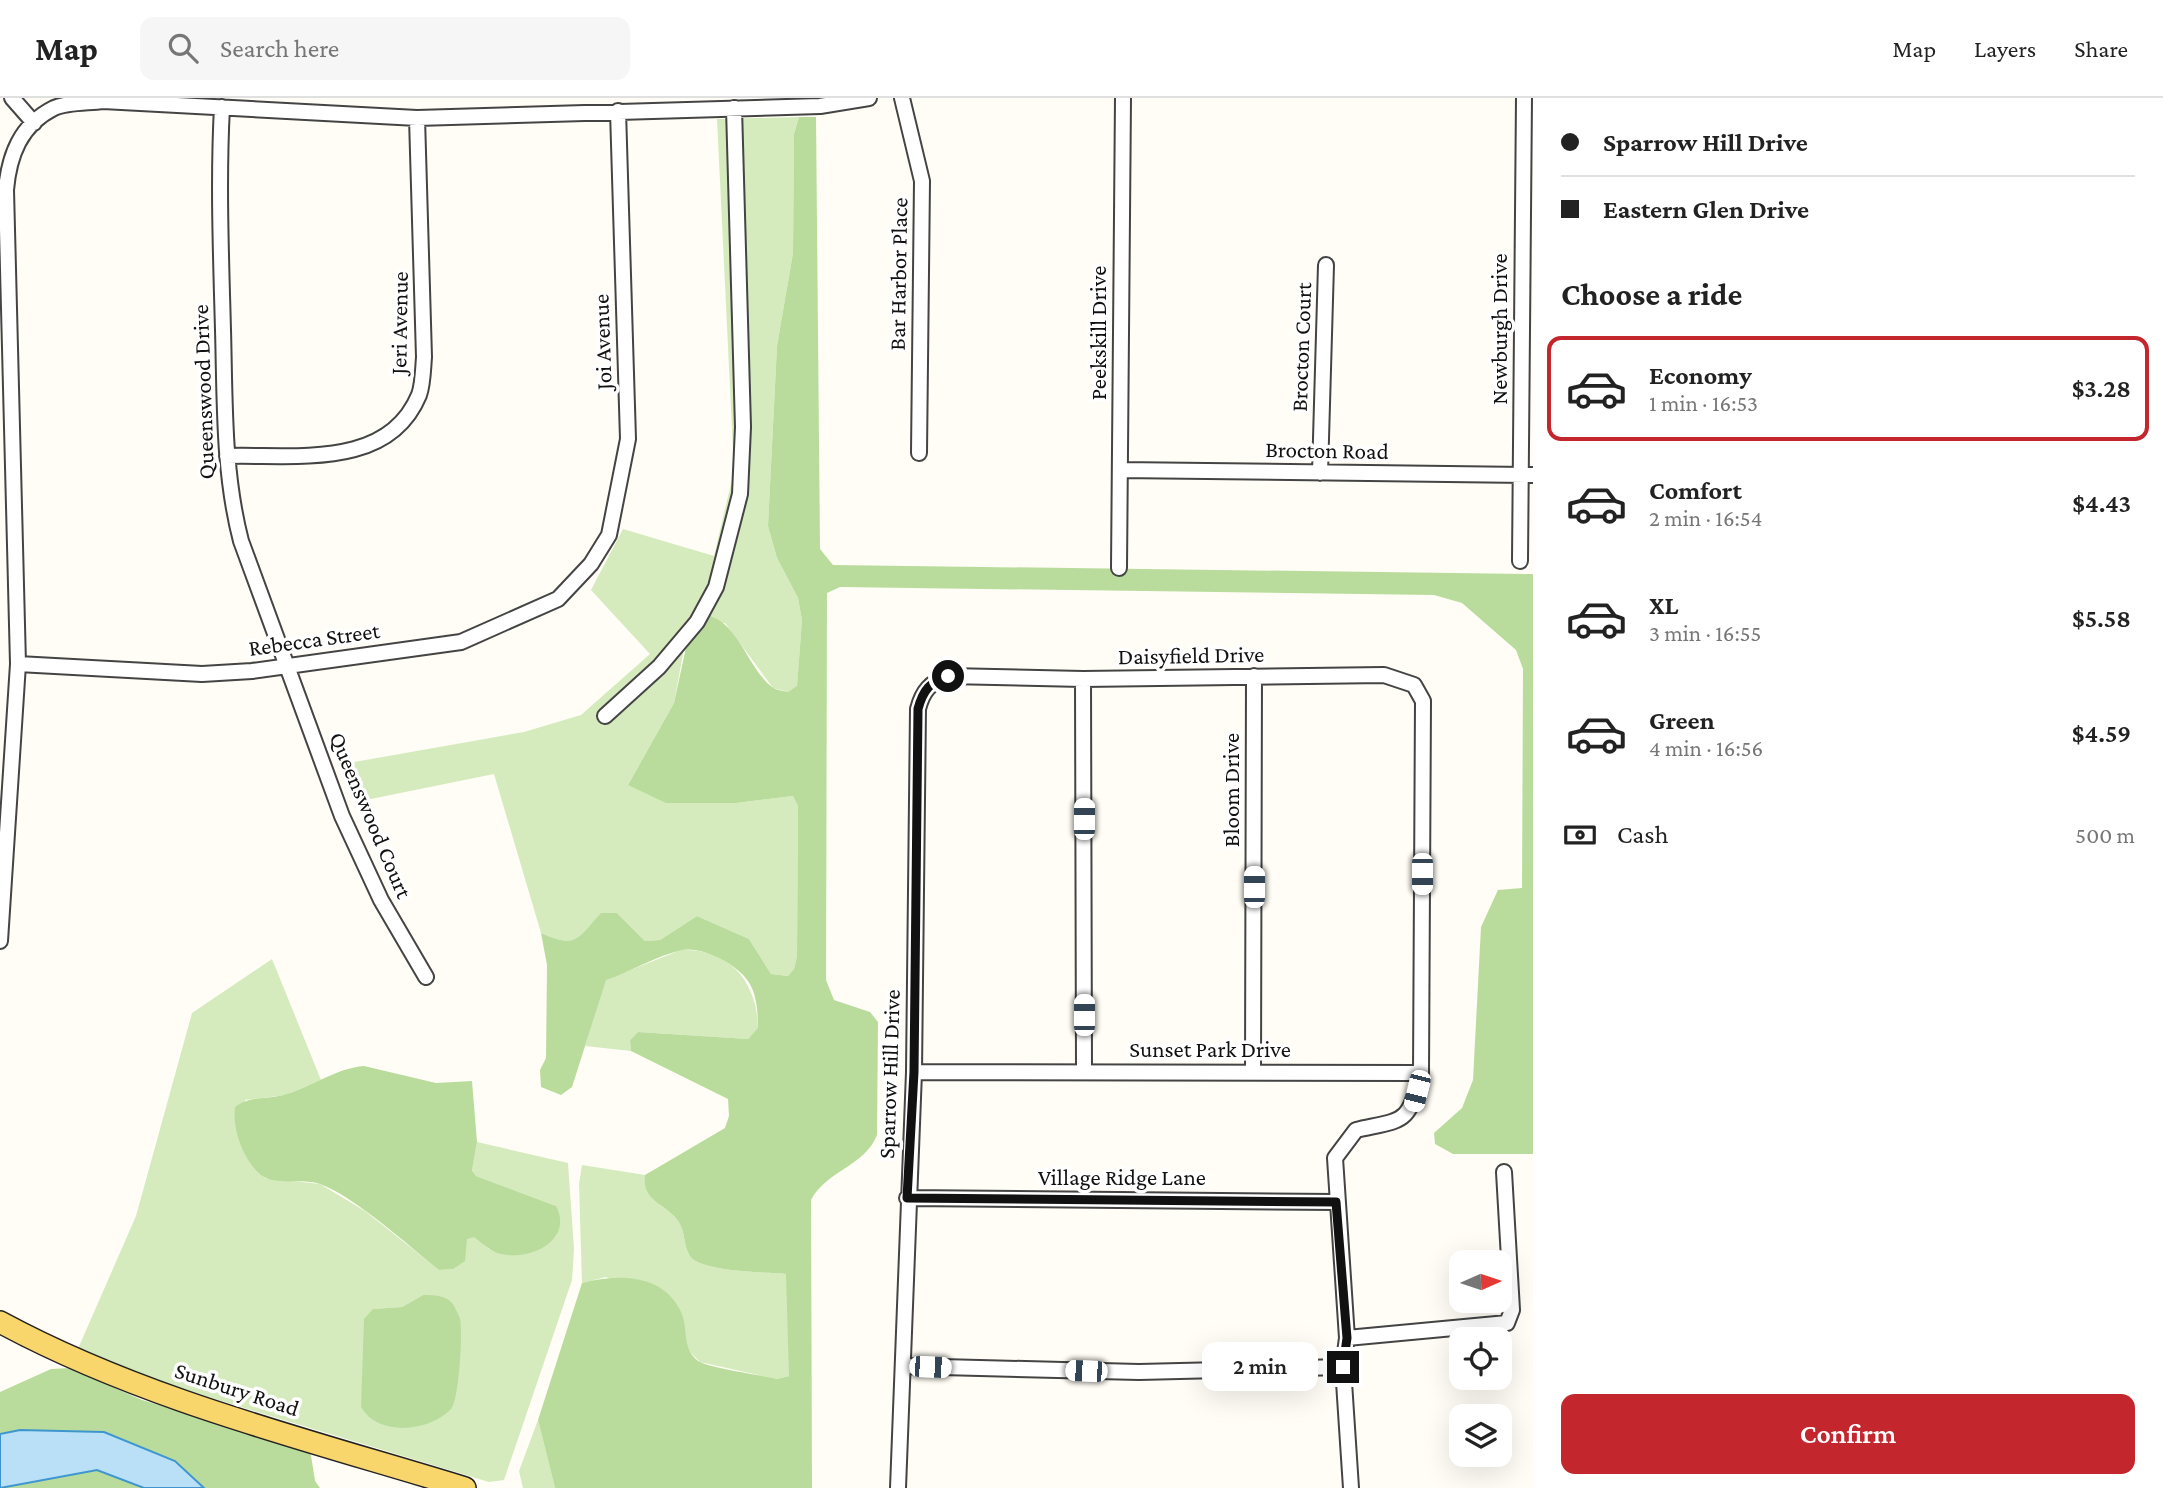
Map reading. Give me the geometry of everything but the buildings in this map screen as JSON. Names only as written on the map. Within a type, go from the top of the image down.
[{"type":"main road","name":"Sunbury Road","points":[[0,1322],[108,1373],[239,1418],[465,1488]]},
{"type":"street","points":[[12,98],[34,123]]},
{"type":"street","points":[[0,941],[18,664],[3,225],[9,159],[34,123],[55,108],[103,102],[417,118],[820,106],[869,98]]},
{"type":"street","name":"Bar Harbor Place","points":[[902,98],[922,181],[919,453]]},
{"type":"street","name":"Peekskill Drive","points":[[1119,568],[1123,98]]},
{"type":"street","name":"Newburgh Drive","points":[[1520,561],[1527,475],[1524,98]]},
{"type":"street","name":"Queenswood Drive","points":[[222,107],[219,164],[227,456],[233,509],[241,541],[286,666]]},
{"type":"street","points":[[605,716],[659,667],[697,622],[716,587],[740,494],[743,427],[734,108]]},
{"type":"street","name":"Joi Avenue","points":[[591,564],[609,535],[628,439],[618,110]]},
{"type":"street","name":"Jeri Avenue","points":[[227,456],[342,453],[376,444],[403,424],[420,393],[424,357],[417,118]]},
{"type":"street","name":"Brocton Court","points":[[1320,473],[1326,265]]},
{"type":"street","name":"Brocton Road","points":[[1120,470],[1527,475]]},
{"type":"street","name":"Rebecca Street","points":[[18,664],[202,674],[286,666],[461,642],[558,598],[591,564]]},
{"type":"street","name":"Queenswood Court","points":[[286,666],[342,816],[381,900],[426,977]]},
{"type":"street","name":"Daisyfield Drive","points":[[948,676],[1083,680],[1384,675],[1414,685],[1423,701],[1421,1073]]},
{"type":"street","name":"Sparrow Hill Drive","points":[[898,1488],[904,1366],[907,1198],[914,1072],[918,709],[922,693],[933,681],[948,676]]},
{"type":"street","name":"Bloom Drive","points":[[1253,1072],[1254,676]]},
{"type":"street","points":[[1083,680],[1084,1071]]},
{"type":"street","name":"Sunset Park Drive","points":[[914,1072],[1421,1073]]},
{"type":"street","points":[[1351,1488],[1343,1367],[1347,1338],[1335,1158],[1356,1130],[1401,1120],[1412,1108],[1421,1073]]},
{"type":"street","points":[[1347,1338],[1507,1323],[1512,1310],[1504,1172]]},
{"type":"street","name":"Village Ridge Lane","points":[[907,1198],[1336,1202]]},
{"type":"street","points":[[904,1366],[1139,1372],[1343,1367]]},
{"type":"green space","points":[[799,117],[794,134],[793,253],[777,346],[768,526],[777,558],[798,598],[802,620],[797,687],[788,692],[773,688],[725,623],[687,632],[674,703],[628,785],[736,803],[793,796],[798,806],[797,956],[794,969],[788,976],[771,974],[749,939],[697,916],[660,940],[645,941],[617,913],[602,913],[581,935],[570,941],[541,933],[494,774],[356,802],[343,764],[524,732],[581,715],[650,654],[591,590],[623,529],[714,556],[734,471],[717,119]]},
{"type":"green space","points":[[799,117],[816,117],[820,549],[833,565],[1533,574],[1533,1154],[1453,1154],[1435,1144],[1434,1133],[1462,1108],[1473,1080],[1481,927],[1498,890],[1522,888],[1523,669],[1516,650],[1462,603],[1434,595],[840,587],[827,593],[826,980],[834,1000],[870,1012],[878,1022],[877,1135],[864,1154],[826,1182],[811,1200],[812,1488],[555,1488],[538,1420],[582,1283],[624,1278],[651,1283],[673,1299],[681,1312],[689,1350],[698,1361],[777,1379],[789,1376],[786,1274],[719,1268],[696,1261],[690,1256],[678,1221],[646,1190],[645,1175],[725,1128],[729,1116],[728,1099],[631,1051],[630,1040],[638,1032],[748,1039],[758,1028],[751,986],[736,968],[728,963],[690,949],[663,956],[606,980],[572,1087],[561,1095],[541,1087],[540,1070],[546,1058],[547,965],[541,933],[569,941],[581,935],[601,913],[617,913],[645,941],[660,940],[697,916],[749,939],[771,974],[788,976],[794,969],[797,956],[798,806],[793,796],[736,803],[666,803],[628,785],[674,703],[693,615],[708,615],[730,629],[754,666],[772,687],[788,692],[797,686],[802,620],[798,598],[777,558],[768,526],[777,346],[793,253],[794,134]]},
{"type":"green space","points":[[681,950],[714,955],[727,962],[747,983],[757,1012],[758,1029],[748,1039],[638,1032],[630,1040],[631,1051],[585,1046],[605,980]]},
{"type":"green space","points":[[272,959],[321,1080],[286,1095],[245,1100],[265,1178],[320,1184],[365,1211],[439,1270],[453,1269],[467,1238],[474,1236],[489,1249],[556,1206],[476,1176],[472,1169],[477,1142],[568,1163],[574,1249],[572,1280],[504,1480],[489,1482],[175,1387],[77,1351],[136,1216],[192,1013]],"holes":[[[423,1295],[361,1407],[373,1309],[402,1307]]]},
{"type":"green space","points":[[364,1066],[436,1083],[472,1081],[477,1142],[472,1170],[476,1176],[556,1206],[560,1218],[559,1229],[554,1238],[536,1251],[512,1255],[494,1251],[474,1237],[467,1239],[465,1261],[453,1269],[439,1270],[381,1222],[334,1190],[313,1182],[274,1180],[261,1175],[255,1169],[240,1144],[235,1125],[235,1107],[254,1099],[297,1091],[344,1070]]},
{"type":"green space","points":[[582,1165],[645,1175],[647,1190],[678,1221],[690,1256],[696,1261],[719,1268],[786,1274],[789,1281],[789,1376],[777,1379],[700,1362],[687,1349],[681,1312],[606,1277],[582,1283],[579,1184]]},
{"type":"green space","points":[[423,1295],[436,1295],[447,1299],[453,1304],[460,1319],[460,1366],[454,1403],[442,1417],[430,1423],[404,1428],[391,1427],[369,1417],[361,1407],[364,1319],[373,1309],[402,1307]]},
{"type":"green space","points":[[70,1368],[142,1400],[310,1449],[315,1481],[320,1488],[204,1488],[175,1461],[20,1430],[0,1434],[0,1392],[51,1369]]},
{"type":"green space","points":[[538,1420],[555,1488],[523,1488],[519,1471]]},
{"type":"green space","points":[[97,1470],[144,1488],[2,1488]]},
{"type":"water","points":[[20,1430],[104,1432],[175,1461],[204,1488],[144,1488],[97,1470],[0,1488],[0,1434]]},
{"type":"route","points":[[948,676],[933,681],[922,693],[918,709],[914,1072],[907,1198],[1336,1202],[1347,1338],[1343,1367]]}]
